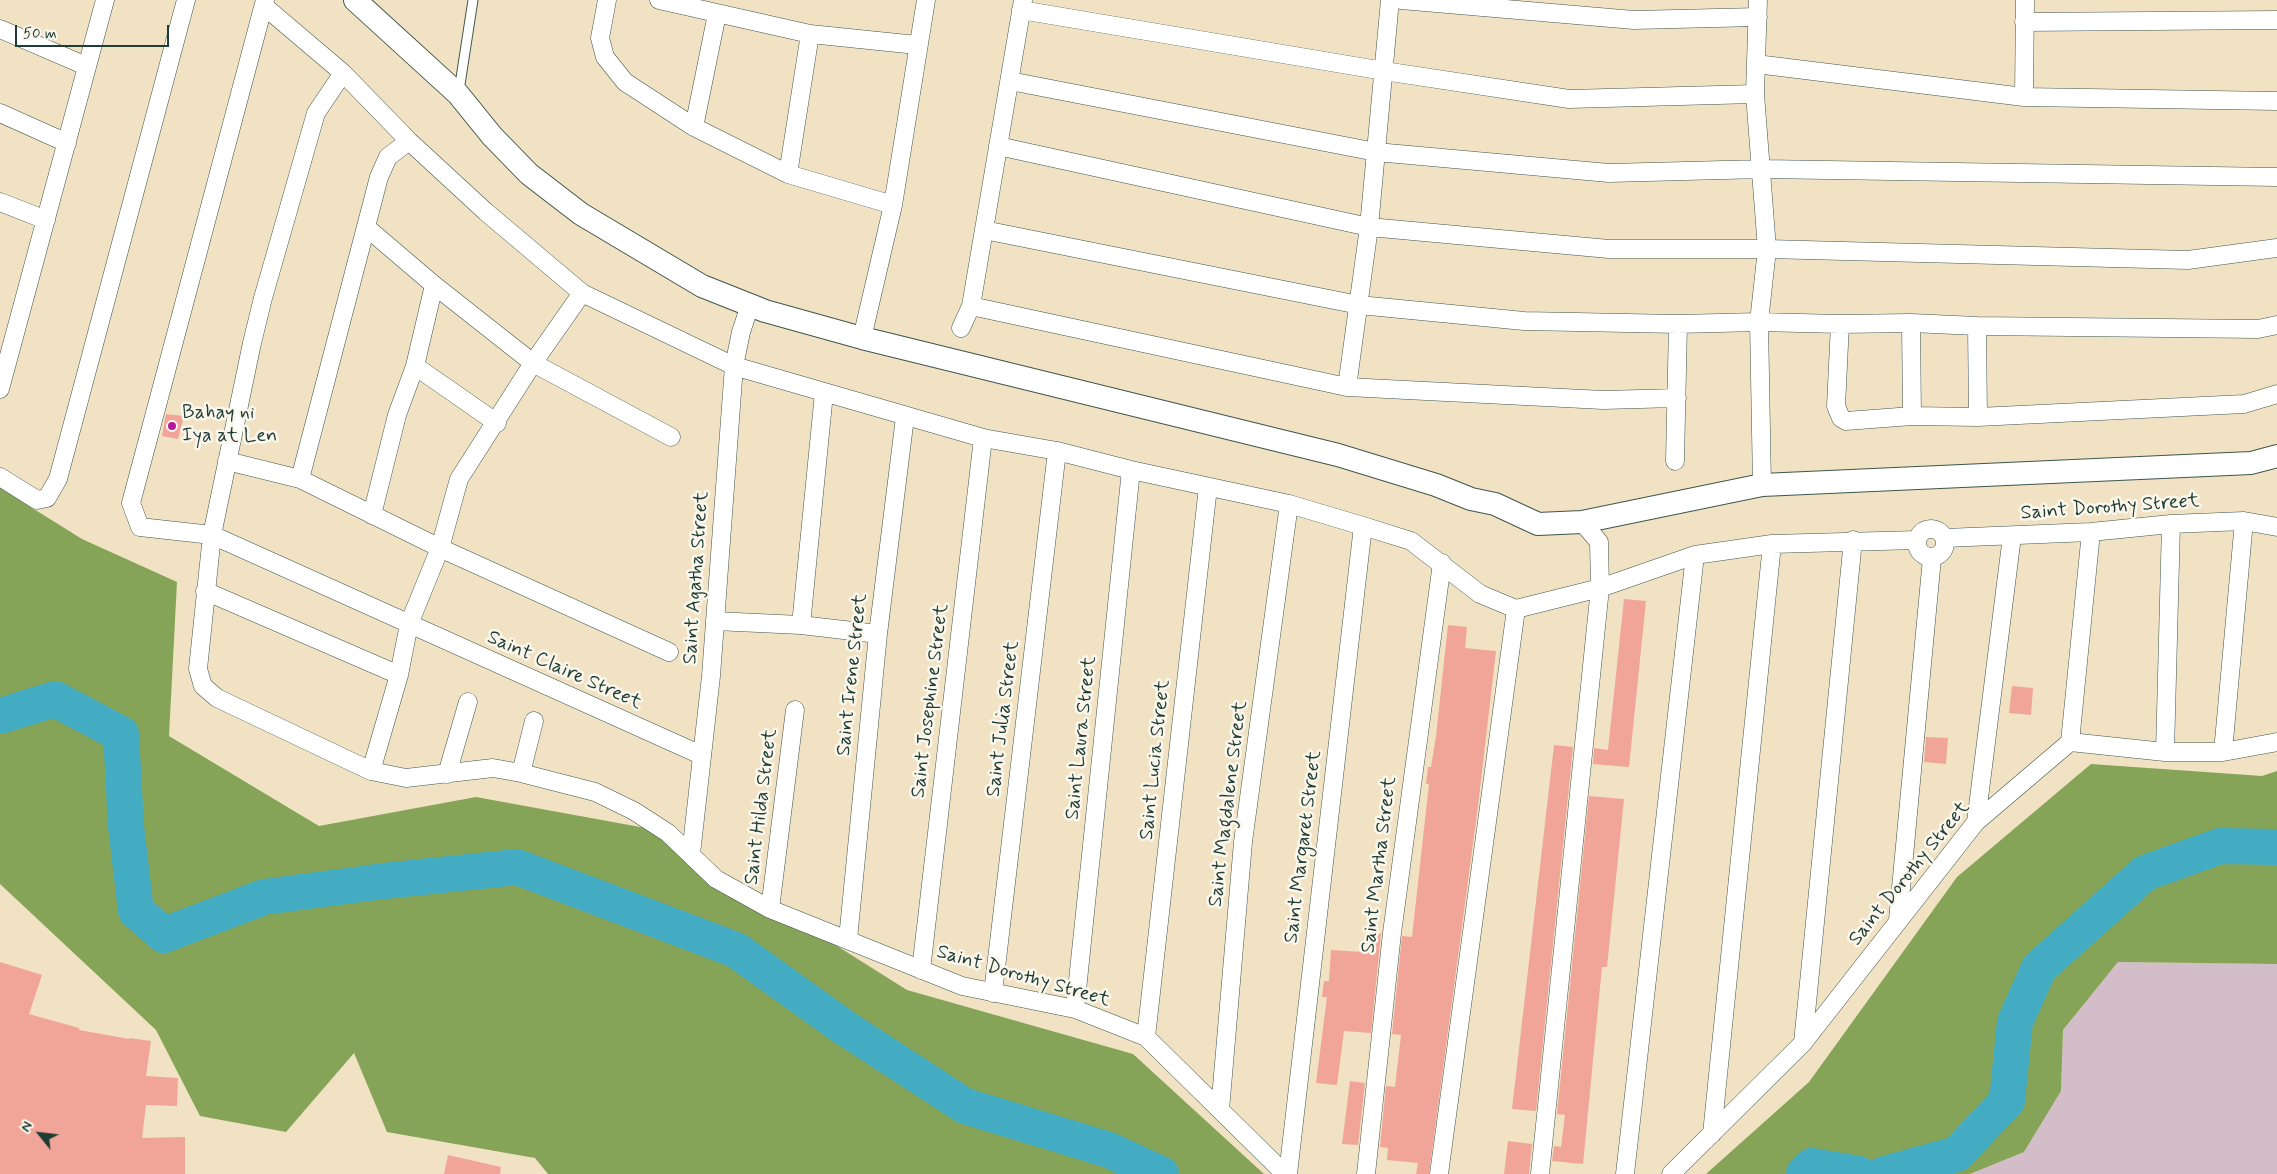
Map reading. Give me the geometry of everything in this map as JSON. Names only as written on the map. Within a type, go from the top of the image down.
[{"type":"street","points":[[0,389],[105,0]]},
{"type":"street","points":[[0,477],[37,500],[47,498],[58,479],[186,0]]},
{"type":"street","points":[[355,0],[458,94],[492,136],[529,174],[581,214],[702,286],[765,312],[862,338],[1338,455],[1436,485],[1471,499],[1495,504],[1538,524],[1582,522],[1762,485],[2251,463],[2277,456]]},
{"type":"street","points":[[607,0],[600,38],[604,57],[625,82],[694,127],[788,174],[893,205]]},
{"type":"street","points":[[659,0],[810,34],[917,44]]},
{"type":"street","points":[[862,338],[893,205],[917,44],[926,0]]},
{"type":"street","points":[[1347,387],[1369,226],[1390,0]]},
{"type":"street","points":[[1401,0],[1466,3],[1634,20],[1758,8],[1755,94],[1767,249],[1759,322],[1762,485]]},
{"type":"street","points":[[2024,97],[2025,0]]},
{"type":"street","points":[[264,3],[343,73],[409,142],[486,212],[582,293],[734,366],[983,438],[1057,450],[1131,470],[1289,504],[1363,526],[1411,541],[1480,594],[1516,608],[1600,588],[1695,555],[1772,544],[1853,540],[1917,540]]},
{"type":"street","name":"Saint Claire Street","points":[[264,3],[131,503],[140,527],[212,534],[701,756]]},
{"type":"street","points":[[961,328],[971,306],[1022,5],[1384,71],[1570,99],[1755,94]]},
{"type":"street","points":[[694,127],[717,14]]},
{"type":"street","points":[[2024,22],[2277,20]]},
{"type":"street","points":[[0,29],[86,66]]},
{"type":"street","points":[[788,174],[810,34]]},
{"type":"street","points":[[1756,64],[2024,97],[2277,101]]},
{"type":"street","name":"Saint Dorothy Street","points":[[343,73],[316,113],[263,298],[212,534],[198,669],[203,686],[217,698],[371,771],[406,778],[493,768],[521,773],[595,792],[634,811],[668,832],[716,879],[770,909],[962,986],[1075,1009],[1146,1037],[1286,1174]]},
{"type":"street","points":[[1010,81],[1376,152],[1609,173],[1762,168],[2277,177]]},
{"type":"street","points":[[0,113],[67,143]]},
{"type":"street","points":[[300,479],[379,177],[388,157],[409,142]]},
{"type":"street","points":[[998,146],[1369,226],[1609,249],[1767,249],[2188,260],[2277,248]]},
{"type":"street","points":[[0,202],[46,220]]},
{"type":"street","points":[[366,227],[434,285],[533,362],[671,437]]},
{"type":"street","points":[[984,230],[1359,305],[1524,321],[1678,324],[1759,322],[1911,323],[1977,326],[2258,329],[2277,325]]},
{"type":"street","points":[[372,515],[397,415],[415,366],[434,285]]},
{"type":"street","points":[[371,771],[399,676],[409,624],[440,548],[459,479],[533,362],[582,293]]},
{"type":"street","name":"Saint Agatha Street","points":[[691,854],[711,676],[734,366],[741,332],[750,305]]},
{"type":"street","points":[[971,306],[1347,387],[1603,400],[1677,398]]},
{"type":"street","points":[[1911,323],[1912,416]]},
{"type":"street","points":[[1675,461],[1678,324]]},
{"type":"street","points":[[1840,324],[1836,406],[1841,418],[1853,422],[1912,416],[1978,416],[2244,404],[2277,394]]},
{"type":"street","points":[[1977,326],[1978,416]]},
{"type":"street","points":[[415,366],[496,422]]},
{"type":"street","points":[[801,626],[824,393]]},
{"type":"street","name":"Saint Irene Street","points":[[848,939],[878,634],[905,417]]},
{"type":"street","name":"Saint Josephine Street","points":[[921,970],[983,438]]},
{"type":"street","name":"Saint Julia Street","points":[[993,993],[1057,450]]},
{"type":"street","points":[[227,461],[300,479],[440,548],[669,652]]},
{"type":"street","points":[[2251,463],[2277,469]]},
{"type":"street","name":"Saint Laura Street","points":[[1075,1009],[1131,470]]},
{"type":"street","name":"Saint Lucia Street","points":[[1146,1037],[1208,487]]},
{"type":"street","name":"Saint Magdalene Street","points":[[1220,1110],[1244,842],[1289,504]]},
{"type":"street","points":[[2223,752],[2244,521]]},
{"type":"street","name":"Saint Dorothy Street","points":[[1945,538],[2091,532],[2170,524],[2244,521],[2277,527]]},
{"type":"street","points":[[1540,1174],[1600,588],[1599,542],[1582,522]]},
{"type":"street","points":[[2164,752],[2170,524]]},
{"type":"street","name":"Saint Margaret Street","points":[[1286,1174],[1363,526]]},
{"type":"street","points":[[1931,528],[1939,531],[1945,538],[1946,547],[1941,555],[1932,558],[1924,556],[1918,549],[1917,540],[1922,532],[1931,528]]},
{"type":"street","points":[[2091,532],[2070,742],[2164,752],[2223,752],[2277,742]]},
{"type":"street","points":[[1976,822],[2012,536]]},
{"type":"street","points":[[1802,1043],[1853,540]]},
{"type":"street","points":[[1712,1134],[1772,544]]},
{"type":"street","points":[[1625,1174],[1695,555]]},
{"type":"street","points":[[1898,921],[1932,558]]},
{"type":"street","name":"Saint Martha Street","points":[[1366,1174],[1392,933],[1442,563]]},
{"type":"street","points":[[205,591],[399,676]]},
{"type":"street","points":[[1439,1174],[1516,608]]},
{"type":"street","points":[[715,621],[801,626],[878,634]]},
{"type":"street","points":[[448,774],[468,702]]},
{"type":"street","name":"Saint Hilda Street","points":[[770,909],[796,710]]},
{"type":"street","points":[[521,773],[534,721]]},
{"type":"street","name":"Saint Dorothy Street","points":[[1671,1174],[1802,1043],[1976,822],[2070,742]]},
{"type":"lane","points":[[458,94],[473,0]]},
{"type":"shaded area","points":[[2118,962],[2277,964],[2277,1174],[1970,1174],[2024,1152],[2061,1091],[2063,1030]]},
{"type":"green space","points":[[0,488],[82,539],[177,582],[169,736],[319,826],[476,797],[651,829],[907,990],[1133,1054],[1264,1174],[548,1174],[535,1158],[387,1132],[354,1053],[286,1132],[200,1116],[156,1030],[0,884]]},
{"type":"green space","points":[[2091,764],[2262,776],[2277,771],[2277,964],[2118,962],[2063,1030],[2061,1091],[2024,1152],[1970,1174],[1706,1174],[1809,1082],[1957,877]]},
{"type":"building","name":"Bahay ni Iya at Len","points":[[166,414],[184,416],[178,439],[162,436]]},
{"type":"building","points":[[1624,599],[1646,601],[1629,767],[1593,764],[1594,748],[1608,750]]},
{"type":"building","points":[[1448,625],[1467,627],[1465,648],[1496,651],[1478,806],[1429,1174],[1416,1174],[1418,1163],[1387,1160],[1388,1148],[1380,1147],[1386,1086],[1395,1087],[1401,1035],[1392,1034],[1402,936],[1412,937],[1429,784],[1426,784],[1428,767],[1431,767],[1436,736]]},
{"type":"building","points":[[2012,686],[2033,688],[2031,715],[2009,713]]},
{"type":"building","points":[[1926,737],[1948,738],[1946,764],[1924,762]]},
{"type":"building","points":[[1554,745],[1573,747],[1536,1111],[1512,1109]]},
{"type":"building","points":[[1589,796],[1624,799],[1607,967],[1602,967],[1583,1164],[1552,1161],[1554,1146],[1561,1147],[1565,1115],[1557,1114]]},
{"type":"building","points":[[1366,933],[1381,934],[1371,1033],[1344,1031],[1337,1085],[1316,1083],[1327,997],[1322,997],[1324,981],[1329,981],[1331,950],[1363,952]]},
{"type":"building","points":[[0,962],[42,975],[29,1014],[79,1028],[79,1030],[151,1041],[146,1076],[178,1078],[177,1106],[146,1105],[142,1138],[185,1137],[185,1174],[0,1174]]},
{"type":"building","points":[[1350,1081],[1365,1083],[1358,1145],[1342,1144]]},
{"type":"building","points":[[1508,1141],[1532,1144],[1529,1174],[1504,1174]]},
{"type":"building","points":[[448,1155],[501,1167],[500,1174],[444,1174]]},
{"type":"waterway","points":[[0,716],[55,699],[121,734],[126,826],[136,911],[164,935],[264,897],[384,881],[517,867],[736,950],[845,1028],[965,1106],[1109,1150],[1161,1174]]},
{"type":"waterway","points":[[1884,1174],[1957,1154],[2007,1101],[2015,1022],[2039,968],[2145,873],[2220,846],[2277,847]]},
{"type":"waterway","points":[[1804,1174],[1812,1166],[1859,1174]]},
{"type":"place","name":"Bahay ni Iya at Len","points":[[172,426]]}]
